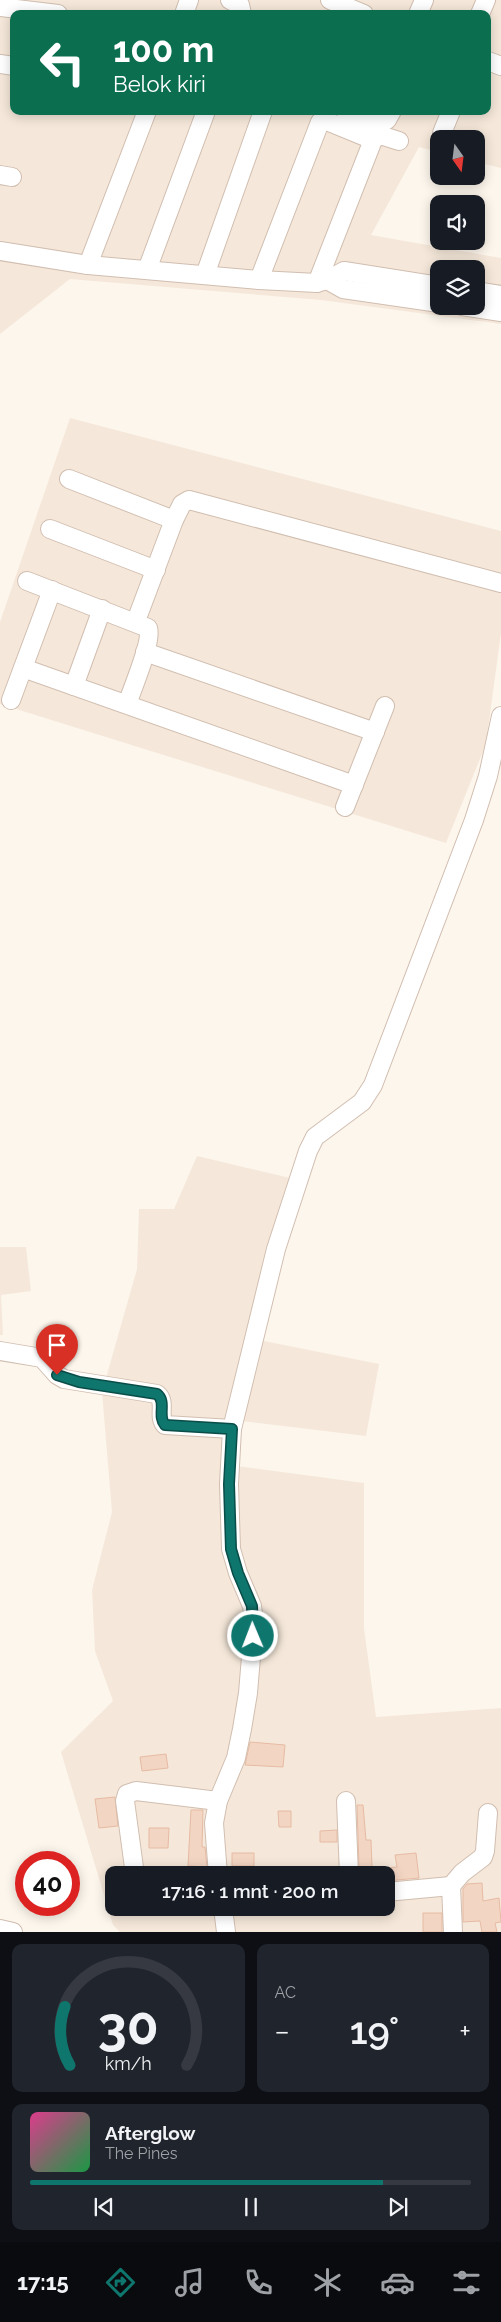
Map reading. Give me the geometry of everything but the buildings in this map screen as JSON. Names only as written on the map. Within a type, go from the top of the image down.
[{"type":"street","points":[[230,0],[240,5],[241,10]]},
{"type":"street","points":[[330,0],[364,9]]},
{"type":"street","points":[[0,6],[29,10]]},
{"type":"street","points":[[88,264],[145,115]]},
{"type":"street","points":[[147,270],[205,115]]},
{"type":"street","points":[[205,275],[262,115]]},
{"type":"street","points":[[358,115],[380,122],[387,120],[390,115]]},
{"type":"street","points":[[443,130],[449,115]]},
{"type":"street","points":[[259,280],[320,123],[324,120],[374,140]]},
{"type":"street","points":[[322,282],[374,140],[380,135],[399,141]]},
{"type":"street","points":[[0,245],[43,256]]},
{"type":"street","points":[[0,251],[88,264],[147,270],[259,280],[322,282],[342,289],[430,302]]},
{"type":"street","points":[[322,282],[344,272],[430,285]]},
{"type":"street","points":[[485,292],[501,295]]},
{"type":"street","points":[[485,310],[501,312]]},
{"type":"street","points":[[69,478],[174,520]]},
{"type":"street","points":[[136,621],[174,520],[182,504],[191,500],[501,583]]},
{"type":"street","points":[[50,529],[156,570]]},
{"type":"street","points":[[27,581],[136,621],[148,628],[150,631],[145,652],[127,704]]},
{"type":"street","points":[[11,700],[52,590]]},
{"type":"street","points":[[74,686],[102,609]]},
{"type":"street","points":[[145,652],[375,732]]},
{"type":"street","points":[[23,668],[354,785]]},
{"type":"street","points":[[345,807],[385,706]]},
{"type":"street","points":[[217,1866],[214,1823],[218,1801],[236,1758],[248,1693],[253,1650],[252,1606],[236,1567],[231,1549],[229,1484],[232,1429],[276,1248],[299,1174],[315,1137],[362,1102],[373,1085],[474,820],[488,776],[501,716]]},
{"type":"street","points":[[0,1351],[42,1358],[57,1375],[64,1379],[157,1394],[162,1399],[162,1421],[165,1425],[232,1429]]},
{"type":"street","points":[[134,1866],[125,1801],[127,1794],[136,1791],[218,1801]]},
{"type":"street","points":[[346,1801],[349,1866]]},
{"type":"street","points":[[395,1891],[451,1886],[466,1869],[483,1857],[488,1812]]},
{"type":"street","points":[[451,1886],[453,1932]]},
{"type":"street","points":[[224,1916],[226,1932]]},
{"type":"street","points":[[0,1929],[13,1932]]},
{"type":"shaded area","points":[[0,0],[501,0],[501,168],[485,164],[485,130],[430,130],[430,150],[419,147],[371,235],[430,245],[430,250],[456,250],[501,258],[501,324],[434,315],[485,315],[485,260],[430,260],[430,315],[321,300],[70,279],[0,334]]},
{"type":"shaded area","points":[[70,418],[501,531],[501,633],[486,744],[446,843],[0,704],[0,622]]},
{"type":"shaded area","points":[[197,1156],[299,1180],[259,1340],[379,1364],[366,1436],[241,1421],[237,1466],[364,1483],[364,1628],[376,1717],[501,1708],[501,1932],[120,1932],[113,1925],[110,1916],[395,1916],[395,1866],[105,1866],[105,1898],[61,1752],[113,1701],[95,1651],[92,1590],[112,1512],[102,1392],[137,1269],[139,1209],[174,1209]]},
{"type":"shaded area","points":[[0,1247],[26,1247],[31,1291],[1,1295],[3,1335],[0,1335]]},
{"type":"route","points":[[57,1375],[64,1379],[79,1382],[157,1394],[162,1399],[162,1421],[165,1425],[232,1429],[229,1484],[231,1549],[238,1573],[252,1606],[253,1636]]}]
